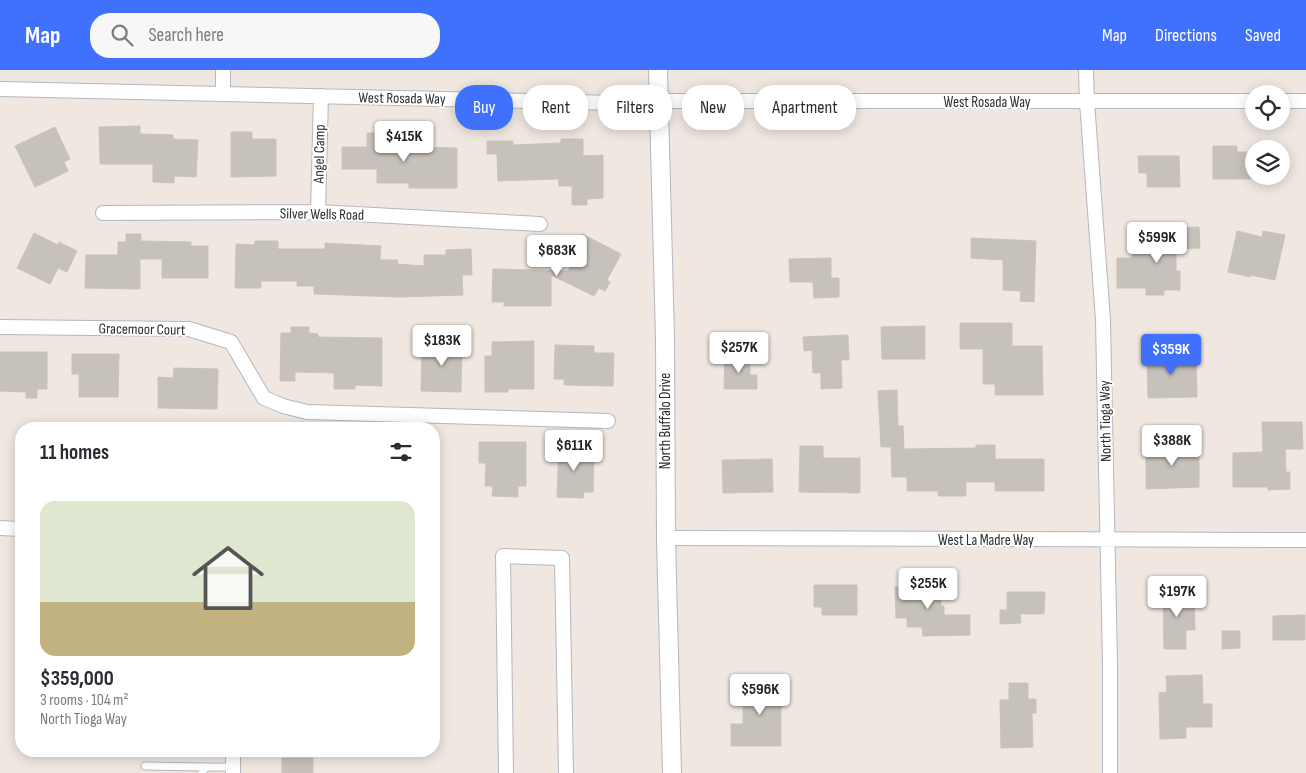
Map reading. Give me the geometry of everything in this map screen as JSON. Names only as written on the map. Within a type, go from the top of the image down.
[{"type":"street","points":[[223,70],[223,93]]},
{"type":"street","name":"North Buffalo Drive","points":[[658,70],[658,85]]},
{"type":"street","name":"North Tioga Way","points":[[1086,70],[1103,320],[1110,664],[1110,773]]},
{"type":"street","name":"West Rosada Way","points":[[0,89],[598,103]]},
{"type":"street","name":"Angel Camp","points":[[318,212],[321,96]]},
{"type":"street","points":[[1290,101],[1306,100]]},
{"type":"street","name":"West Rosada Way","points":[[672,101],[1245,101]]},
{"type":"street","name":"North Buffalo Drive","points":[[660,130],[665,338],[666,538],[672,773]]},
{"type":"street","name":"Silver Wells Road","points":[[103,213],[318,212],[540,224]]},
{"type":"street","name":"Gracemoor Court","points":[[0,327],[189,329],[231,342],[264,398],[283,406],[307,412],[608,421]]},
{"type":"street","points":[[0,528],[15,529]]},
{"type":"street","name":"West La Madre Way","points":[[666,538],[1306,540]]},
{"type":"street","points":[[506,773],[503,556],[562,558],[566,773]]},
{"type":"street","points":[[233,757],[233,770]]},
{"type":"lane","points":[[145,766],[233,770]]},
{"type":"building","points":[[140,126],[140,134],[173,135],[173,139],[198,140],[196,177],[174,176],[174,183],[153,182],[153,164],[100,164],[99,127]]},
{"type":"building","points":[[55,127],[70,159],[64,162],[68,171],[35,187],[15,146]]},
{"type":"building","points":[[231,132],[252,132],[252,139],[276,139],[276,176],[231,177]]},
{"type":"building","points":[[367,133],[389,133],[389,146],[457,148],[457,188],[409,188],[409,183],[377,183],[377,169],[342,169],[342,147],[367,147]]},
{"type":"building","points":[[561,139],[583,139],[583,156],[603,155],[603,198],[587,199],[587,205],[572,205],[572,186],[559,186],[558,179],[498,181],[497,154],[487,154],[487,141],[513,141],[513,145],[561,143]]},
{"type":"building","points":[[1213,146],[1237,146],[1237,152],[1245,152],[1245,179],[1213,179]]},
{"type":"building","points":[[1138,156],[1179,156],[1180,187],[1147,187],[1147,173],[1139,173]]},
{"type":"building","points":[[1199,227],[1200,248],[1176,249],[1176,271],[1180,271],[1180,290],[1164,290],[1164,295],[1146,295],[1146,288],[1117,288],[1117,258],[1132,258],[1132,248],[1170,248],[1170,228]]},
{"type":"building","points":[[1237,231],[1262,237],[1263,231],[1285,235],[1275,280],[1228,272]]},
{"type":"building","points":[[34,233],[58,245],[59,242],[77,251],[67,272],[58,268],[50,284],[17,268]]},
{"type":"building","points":[[126,234],[141,234],[141,241],[191,242],[191,246],[208,246],[208,278],[162,278],[162,259],[140,259],[140,289],[85,288],[86,255],[118,255],[118,242],[126,242]]},
{"type":"building","points":[[582,234],[621,254],[607,280],[610,282],[605,291],[599,288],[594,296],[551,275],[551,306],[504,306],[504,302],[492,302],[493,269],[568,271],[577,253],[573,251]]},
{"type":"building","points":[[971,238],[1036,241],[1034,302],[1020,301],[1021,291],[1003,290],[1003,260],[971,258]]},
{"type":"building","points":[[255,241],[278,241],[278,249],[325,249],[325,243],[381,246],[380,260],[398,260],[397,264],[424,266],[424,255],[446,255],[446,250],[471,249],[472,275],[462,275],[463,295],[400,297],[314,294],[314,286],[297,286],[297,281],[261,281],[261,288],[235,288],[236,244],[255,245]]},
{"type":"building","points":[[831,258],[831,278],[839,278],[839,297],[814,298],[813,282],[790,282],[789,259]]},
{"type":"building","points":[[960,323],[1012,323],[1012,346],[1042,346],[1043,395],[995,395],[995,384],[983,384],[983,349],[960,349]]},
{"type":"building","points":[[925,326],[925,359],[882,359],[881,327]]},
{"type":"building","points":[[291,327],[309,327],[309,333],[318,334],[318,337],[382,338],[382,386],[355,385],[355,389],[334,389],[334,373],[295,372],[295,381],[280,381],[281,333],[291,333]]},
{"type":"building","points":[[848,335],[849,360],[841,360],[842,388],[821,389],[821,373],[813,373],[812,350],[804,351],[803,337]]},
{"type":"building","points":[[429,341],[462,341],[461,392],[421,391],[422,348],[429,348]]},
{"type":"building","points":[[534,341],[534,389],[508,389],[508,392],[485,392],[485,356],[492,356],[492,342]]},
{"type":"building","points":[[555,345],[594,346],[594,353],[614,353],[613,386],[564,385],[564,379],[554,379]]},
{"type":"building","points":[[1147,351],[1168,351],[1168,357],[1196,356],[1197,397],[1148,398]]},
{"type":"building","points":[[0,352],[47,352],[47,389],[37,389],[37,398],[26,398],[26,392],[0,391]]},
{"type":"building","points":[[72,354],[119,354],[118,397],[79,397],[79,374],[72,374]]},
{"type":"building","points":[[725,356],[750,356],[750,375],[757,375],[757,389],[724,389]]},
{"type":"building","points":[[174,368],[218,369],[217,409],[158,408],[158,377],[173,378]]},
{"type":"building","points":[[897,390],[898,426],[903,426],[904,449],[976,448],[976,445],[995,445],[995,459],[1044,459],[1044,491],[995,491],[995,482],[966,482],[966,496],[938,496],[938,491],[907,491],[907,477],[892,477],[891,447],[881,447],[878,391]]},
{"type":"building","points":[[1262,422],[1302,422],[1303,449],[1285,449],[1286,472],[1290,472],[1290,489],[1268,490],[1268,487],[1233,487],[1233,453],[1263,452]]},
{"type":"building","points":[[479,442],[526,442],[526,486],[518,486],[518,497],[492,496],[493,486],[485,486],[486,463],[479,463]]},
{"type":"building","points":[[559,443],[573,443],[573,453],[594,453],[593,492],[584,492],[583,498],[557,497]]},
{"type":"building","points":[[1199,445],[1199,487],[1146,489],[1146,446]]},
{"type":"building","points":[[800,446],[823,446],[823,458],[860,458],[860,493],[799,492]]},
{"type":"building","points":[[772,459],[773,492],[723,493],[722,460]]},
{"type":"building","points":[[927,578],[928,586],[940,586],[941,606],[944,606],[944,615],[970,615],[970,635],[923,636],[922,627],[907,627],[907,618],[896,618],[895,587],[906,587],[906,579]]},
{"type":"building","points":[[814,585],[857,585],[857,615],[822,615],[822,607],[814,607]]},
{"type":"building","points":[[1163,590],[1185,590],[1185,597],[1194,596],[1195,630],[1186,630],[1186,649],[1164,649]]},
{"type":"building","points":[[1007,592],[1045,592],[1044,614],[1020,614],[1021,623],[1000,624],[1000,610],[1007,610]]},
{"type":"building","points":[[1305,615],[1305,640],[1273,640],[1273,616]]},
{"type":"building","points":[[1222,631],[1240,631],[1240,648],[1222,649]]},
{"type":"building","points":[[1202,675],[1203,704],[1212,704],[1212,727],[1186,727],[1186,738],[1160,739],[1159,693],[1167,692],[1166,676]]},
{"type":"building","points":[[743,681],[781,681],[781,746],[731,746],[731,724],[743,724]]},
{"type":"building","points":[[1009,683],[1028,683],[1028,699],[1036,699],[1036,713],[1032,713],[1033,747],[1001,748],[1000,700],[1009,700]]},
{"type":"building","points":[[282,758],[313,758],[313,773],[282,773]]}]
